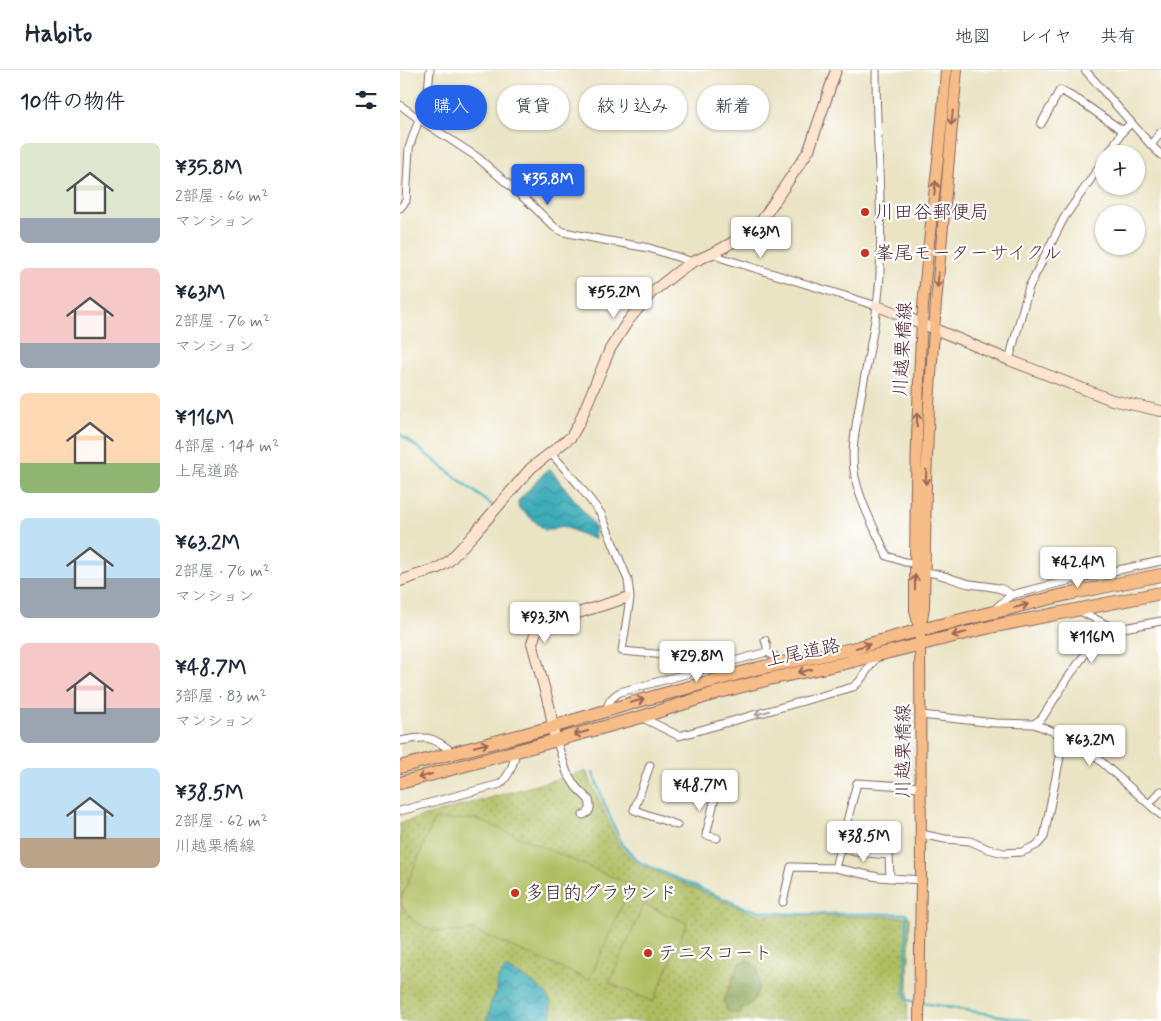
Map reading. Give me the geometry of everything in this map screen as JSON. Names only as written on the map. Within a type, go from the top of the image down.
[{"type":"highway","name":"上尾道路","points":[[400,766],[552,727],[759,668],[852,649],[920,630],[1068,594],[1161,575]]},
{"type":"highway","name":"上尾道路","points":[[400,783],[641,717],[716,693],[778,677],[845,663],[990,627],[1161,593]]},
{"type":"main road","name":"川越栗橋線","points":[[919,1021],[921,644],[915,610],[916,428],[922,324],[946,70]]},
{"type":"main road","name":"川越栗橋線","points":[[920,630],[924,607],[929,404],[957,70]]},
{"type":"street","points":[[428,85],[430,70]]},
{"type":"street","points":[[401,579],[438,568],[449,560],[531,468],[571,437],[579,423],[610,349],[651,293],[680,270],[742,237],[754,229],[762,220],[809,150],[836,70]]},
{"type":"street","points":[[876,70],[880,275],[877,306],[855,432],[854,454],[856,477],[862,499],[886,554],[905,562],[915,563]]},
{"type":"street","points":[[1085,70],[1161,155]]},
{"type":"street","points":[[1041,124],[1060,90],[1080,101],[1123,131]]},
{"type":"street","points":[[400,106],[415,116]]},
{"type":"street","points":[[1114,145],[1131,123]]},
{"type":"street","points":[[400,208],[406,201],[409,148],[418,130]]},
{"type":"street","points":[[436,130],[477,157],[554,227],[564,232],[598,240],[649,248],[693,262]]},
{"type":"street","points":[[1151,145],[1161,132]]},
{"type":"street","points":[[1009,360],[1029,287],[1064,218],[1095,173]]},
{"type":"street","points":[[714,253],[722,258],[877,306],[1112,400],[1161,411]]},
{"type":"street","points":[[551,452],[601,514],[628,580],[630,598],[622,651],[688,657],[692,660],[697,671]]},
{"type":"street","points":[[992,613],[1011,595],[1161,560]]},
{"type":"street","points":[[924,572],[934,572],[967,583],[1006,590],[1011,595]]},
{"type":"street","points":[[583,815],[588,813],[590,809],[589,800],[576,788],[567,773],[552,727],[550,709],[532,648],[533,639],[542,625],[626,598]]},
{"type":"street","points":[[1076,609],[1119,629],[1161,621]]},
{"type":"street","points":[[1034,724],[1042,718],[1095,640],[1109,626]]},
{"type":"street","points":[[765,640],[767,652]]},
{"type":"street","points":[[607,710],[608,703],[620,692],[767,652],[786,662]]},
{"type":"street","points":[[641,717],[679,736],[853,687],[859,682],[878,654]]},
{"type":"street","points":[[921,715],[995,723],[1034,724],[1052,731],[1086,748],[1161,815]]},
{"type":"street","points":[[400,741],[428,737],[452,752]]},
{"type":"street","points":[[921,834],[945,839],[970,841],[988,849],[1004,853],[1022,852],[1037,845],[1044,837],[1064,737]]},
{"type":"street","points":[[400,811],[500,784],[515,760],[516,751]]},
{"type":"street","points":[[650,765],[634,810],[677,825]]},
{"type":"street","points":[[836,868],[857,783],[921,787]]},
{"type":"street","points":[[1150,804],[1161,791]]},
{"type":"street","points":[[716,794],[706,835],[717,838]]},
{"type":"street","points":[[841,846],[855,852],[889,855],[890,878]]},
{"type":"street","points":[[783,902],[791,867],[836,868],[878,877],[921,880]]},
{"type":"green space","points":[[586,771],[620,847],[638,864],[747,911],[762,915],[910,917],[907,1021],[400,1021],[400,823]]},
{"type":"green space","name":"多目的グラウンド","points":[[477,819],[631,885],[589,980],[473,930],[450,932],[421,926],[406,912],[400,901],[434,820]]},
{"type":"green space","name":"テニスコート","points":[[644,904],[687,923],[653,1002],[609,983]]},
{"type":"green space","points":[[747,960],[757,967],[759,987],[754,1000],[738,1014],[727,1011],[724,1000],[739,963]]},
{"type":"water","points":[[547,470],[552,471],[594,525],[595,538],[593,539],[562,526],[546,531],[518,507],[518,501]]},
{"type":"water","points":[[506,968],[531,981],[543,990],[551,1003],[551,1021],[486,1021],[491,1001],[497,992],[497,981]]},
{"type":"waterway","points":[[400,434],[493,506]]},
{"type":"waterway","points":[[593,773],[622,845],[639,862],[745,908],[754,910],[790,914],[907,914],[905,997],[907,1000],[917,1002]]},
{"type":"waterway","points":[[923,1003],[1031,1021]]},
{"type":"place","name":"川田谷郵便局","points":[[865,212]]},
{"type":"place","name":"峯尾モーターサイクル","points":[[865,253]]},
{"type":"place","name":"多目的グラウンド","points":[[515,893]]},
{"type":"place","name":"テニスコート","points":[[648,953]]}]
